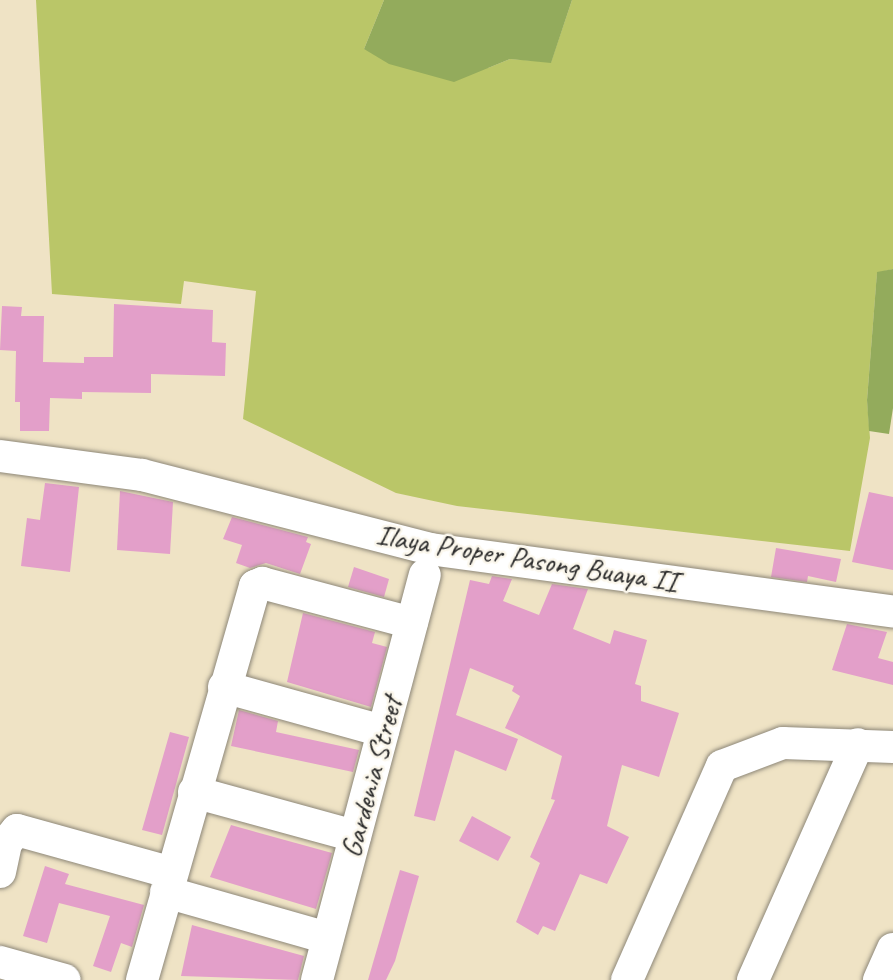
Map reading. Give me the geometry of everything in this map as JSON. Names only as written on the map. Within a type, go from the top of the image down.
[{"type":"street","name":"Ilaya Proper Pasong Buaya II","points":[[0,456],[142,475],[430,549],[893,612]]},
{"type":"street","name":"Gardenia Street","points":[[317,980],[425,575]]},
{"type":"street","points":[[142,980],[255,586],[262,583],[412,623]]},
{"type":"street","points":[[224,687],[383,731]]},
{"type":"street","points":[[627,980],[722,766],[783,743],[893,747]]},
{"type":"street","points":[[753,980],[858,744]]},
{"type":"street","points":[[194,792],[355,836]]},
{"type":"street","points":[[0,872],[6,843],[17,830],[328,938]]},
{"type":"street","points":[[879,980],[893,949]]},
{"type":"street","points":[[0,962],[65,980]]},
{"type":"green space","points":[[36,0],[384,0],[364,49],[488,68],[510,59],[551,62],[572,0],[893,0],[893,269],[877,273],[867,400],[870,438],[850,551],[457,506],[396,493],[243,419],[256,291],[184,281],[181,304],[52,294]]},
{"type":"green space","points":[[384,0],[572,0],[551,63],[510,59],[454,82],[389,64],[364,49]]},
{"type":"green space","points":[[893,269],[893,408],[889,434],[869,431],[867,400],[877,272]]},
{"type":"building","points":[[114,304],[213,310],[212,342],[226,343],[225,376],[151,374],[151,393],[82,392],[82,399],[50,398],[49,431],[20,431],[20,402],[15,402],[16,351],[0,350],[2,306],[22,307],[21,316],[44,316],[43,362],[84,363],[84,357],[113,357]]},
{"type":"building","points":[[45,483],[79,487],[70,572],[21,566],[27,518],[40,520]]},
{"type":"building","points":[[120,491],[173,502],[170,554],[117,550]]},
{"type":"building","points":[[869,492],[893,497],[893,570],[852,562]]},
{"type":"building","points":[[232,517],[308,537],[306,542],[311,544],[300,574],[266,563],[250,568],[236,563],[242,545],[223,539]]},
{"type":"building","points":[[776,548],[841,559],[836,582],[808,576],[807,582],[771,577]]},
{"type":"building","points":[[354,567],[389,579],[384,597],[348,587]]},
{"type":"building","points":[[492,576],[512,579],[503,601],[539,615],[552,584],[588,589],[573,629],[610,644],[614,630],[647,640],[635,684],[641,686],[641,701],[679,713],[659,777],[622,765],[607,826],[629,837],[607,884],[580,874],[555,931],[543,926],[538,935],[516,922],[540,863],[530,857],[555,800],[551,799],[562,756],[505,728],[520,696],[512,691],[514,686],[470,668],[456,715],[518,739],[506,771],[455,750],[435,821],[414,816],[470,580],[489,584]]},
{"type":"building","points":[[303,613],[375,632],[372,643],[387,647],[371,707],[287,682]]},
{"type":"building","points":[[847,624],[887,632],[878,658],[893,662],[893,685],[832,670]]},
{"type":"building","points":[[239,710],[278,721],[276,732],[359,750],[353,772],[231,746]]},
{"type":"building","points":[[170,732],[189,737],[162,835],[142,830]]},
{"type":"building","points":[[472,816],[511,837],[498,861],[459,841]]},
{"type":"building","points":[[231,825],[332,853],[316,909],[210,877]]},
{"type":"building","points":[[45,866],[69,874],[65,884],[144,905],[132,947],[121,943],[111,972],[93,966],[110,916],[59,903],[47,943],[23,936]]},
{"type":"building","points":[[400,870],[419,876],[395,961],[386,980],[368,980]]},
{"type":"building","points":[[192,925],[304,956],[298,980],[181,976]]}]
